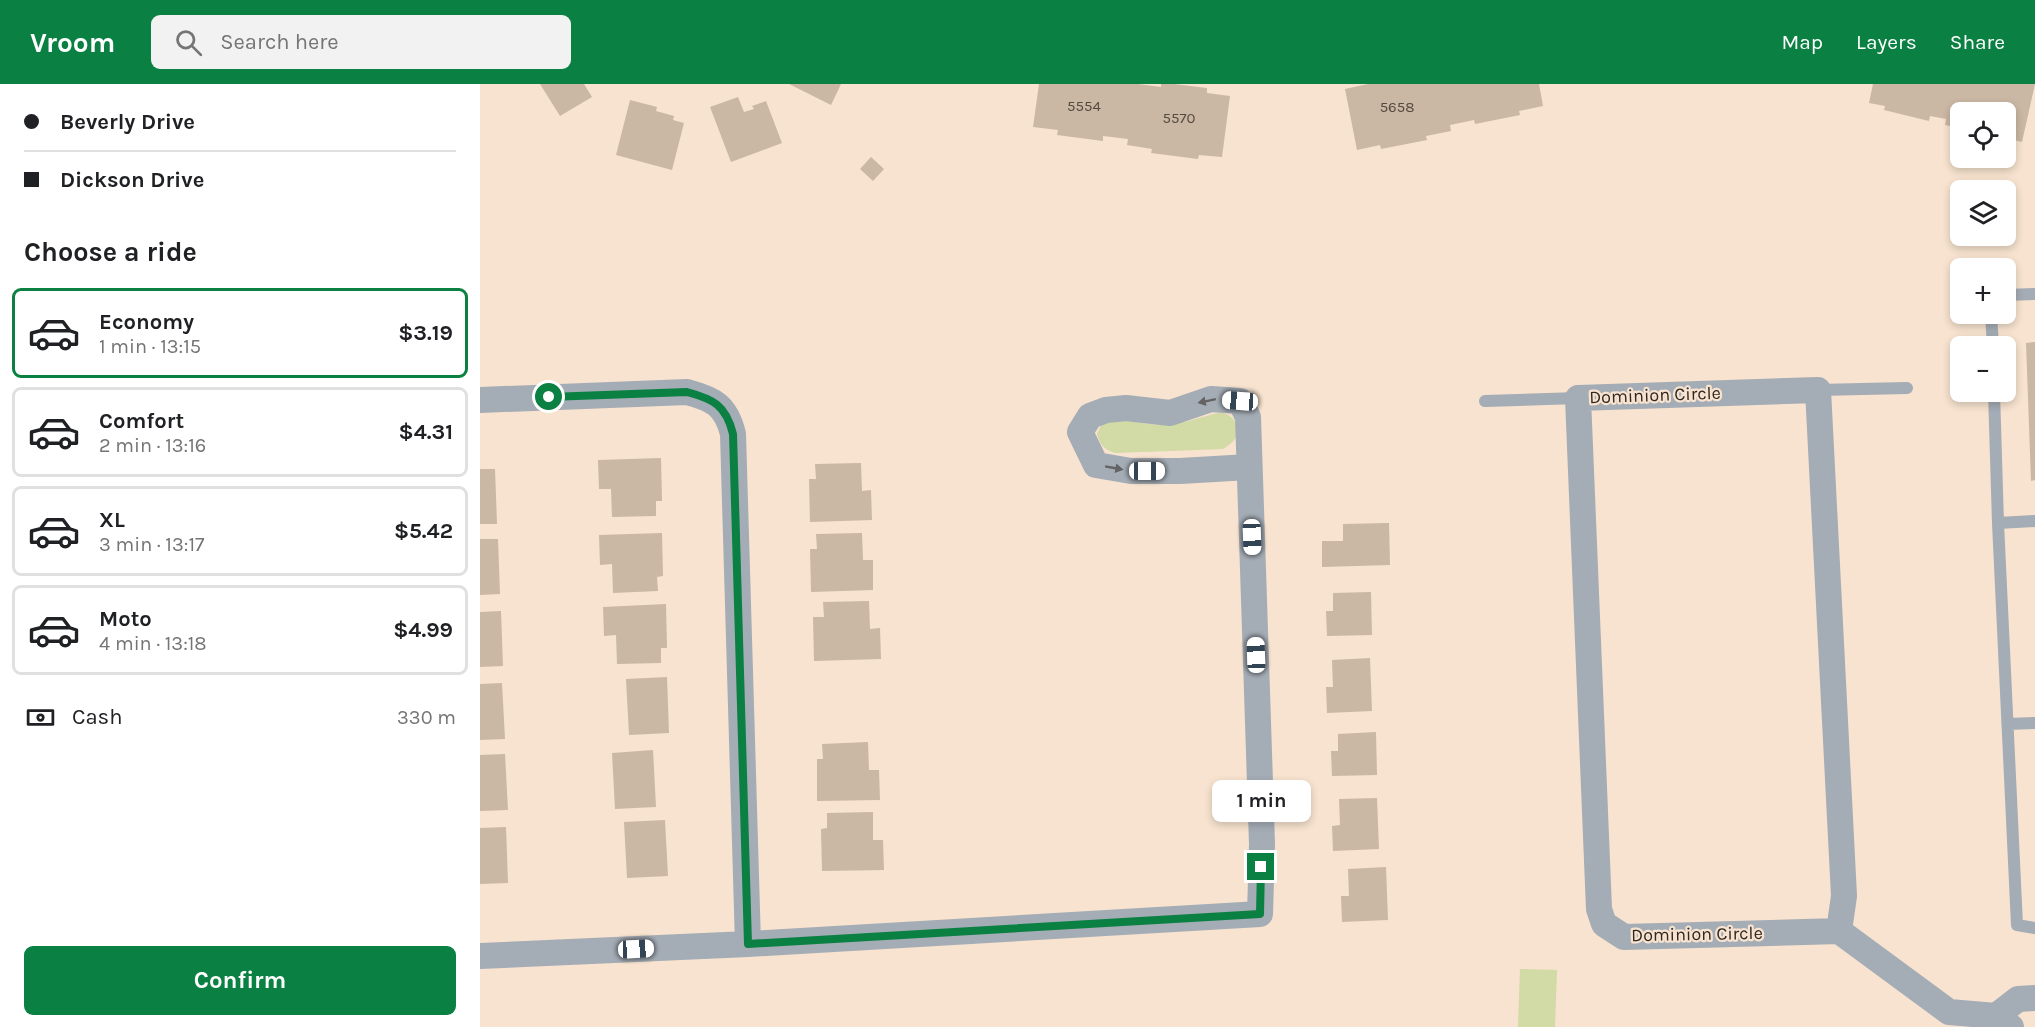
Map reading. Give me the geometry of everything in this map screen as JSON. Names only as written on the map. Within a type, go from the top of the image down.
[{"type":"street","name":"Dominion Circle","points":[[1818,390],[1578,398],[1599,909],[1604,924],[1624,937],[1839,931]]},
{"type":"street","points":[[1818,390],[1844,896],[1839,931],[1949,1012],[2003,1022],[2018,999],[2035,998]]},
{"type":"street","points":[[480,400],[687,392],[707,397],[722,408],[730,420],[733,434],[748,944]]},
{"type":"street","points":[[480,956],[748,944],[1260,914],[1262,844],[1248,417],[1240,401],[1211,399],[1170,413],[1126,408],[1106,410],[1090,416],[1080,432],[1096,465],[1131,471],[1180,471],[1249,466]]},
{"type":"lane","points":[[2016,295],[2035,294]]},
{"type":"lane","points":[[1818,390],[1907,388]]},
{"type":"lane","points":[[1485,401],[1578,398]]},
{"type":"lane","points":[[1994,402],[2018,925],[2035,928]]},
{"type":"lane","points":[[1998,523],[2035,521]]},
{"type":"lane","points":[[2008,724],[2035,723]]},
{"type":"green space","points":[[1221,412],[1234,420],[1238,429],[1234,440],[1223,449],[1115,453],[1103,446],[1097,434],[1107,419],[1168,425]]},
{"type":"green space","points":[[1520,969],[1557,970],[1555,1027],[1518,1027]]},
{"type":"building","points":[[540,84],[584,84],[592,97],[560,116]]},
{"type":"building","points":[[789,84],[841,84],[831,105]]},
{"type":"building","points":[[1039,84],[1138,84],[1161,87],[1161,84],[1174,84],[1207,88],[1207,93],[1230,96],[1222,157],[1199,155],[1198,159],[1151,153],[1152,149],[1127,145],[1128,139],[1103,136],[1103,141],[1057,135],[1058,130],[1033,127]]},
{"type":"building","points":[[1368,84],[1539,84],[1543,106],[1519,111],[1520,115],[1475,124],[1474,120],[1450,125],[1451,131],[1426,136],[1427,140],[1381,149],[1380,145],[1357,150],[1345,89]]},
{"type":"building","points":[[1873,84],[2035,84],[2022,142],[2016,140],[2016,102],[1950,102],[1950,126],[1945,125],[1946,119],[1930,116],[1929,121],[1884,110],[1885,106],[1869,103]]},
{"type":"building","points":[[738,97],[744,112],[766,101],[782,143],[731,162],[710,107]]},
{"type":"building","points":[[630,100],[657,107],[656,111],[674,116],[673,120],[684,123],[672,170],[616,155]]},
{"type":"building","points":[[871,157],[884,169],[873,181],[860,169]]},
{"type":"building","points":[[2035,342],[2035,480],[2031,481],[2026,343]]},
{"type":"building","points":[[661,458],[662,501],[656,501],[656,516],[612,517],[611,489],[599,489],[598,460]]},
{"type":"building","points":[[861,463],[862,491],[871,490],[872,520],[810,522],[809,479],[816,479],[815,464]]},
{"type":"building","points":[[480,469],[495,469],[497,524],[480,524]]},
{"type":"building","points":[[1389,523],[1390,565],[1322,567],[1322,541],[1343,541],[1343,524]]},
{"type":"building","points":[[662,533],[663,576],[657,577],[658,591],[613,593],[612,564],[600,565],[599,535]]},
{"type":"building","points":[[862,533],[863,560],[873,560],[873,590],[811,592],[810,549],[817,549],[816,534]]},
{"type":"building","points":[[480,539],[498,539],[500,594],[480,595]]},
{"type":"building","points":[[1371,592],[1372,635],[1327,636],[1326,611],[1333,611],[1333,593]]},
{"type":"building","points":[[869,601],[870,629],[880,628],[881,659],[814,661],[813,617],[824,617],[823,602]]},
{"type":"building","points":[[666,604],[667,648],[661,648],[661,663],[617,664],[616,635],[604,636],[603,607]]},
{"type":"building","points":[[501,611],[503,666],[480,667],[480,612]]},
{"type":"building","points":[[1370,658],[1372,711],[1327,713],[1326,687],[1333,687],[1332,660]]},
{"type":"building","points":[[667,677],[669,733],[629,735],[626,679]]},
{"type":"building","points":[[502,683],[505,739],[480,740],[480,684]]},
{"type":"building","points":[[1376,732],[1377,775],[1332,776],[1331,751],[1338,751],[1338,734]]},
{"type":"building","points":[[868,742],[869,770],[879,770],[880,800],[817,801],[817,759],[823,759],[822,744]]},
{"type":"building","points":[[653,750],[656,807],[615,809],[612,753]]},
{"type":"building","points":[[505,754],[508,810],[480,811],[480,755]]},
{"type":"building","points":[[1377,798],[1379,849],[1333,851],[1332,826],[1340,825],[1339,799]]},
{"type":"building","points":[[873,812],[873,840],[883,840],[884,870],[822,871],[821,829],[827,828],[827,813]]},
{"type":"building","points":[[665,820],[668,876],[627,878],[624,822]]},
{"type":"building","points":[[506,827],[508,883],[480,884],[480,828]]},
{"type":"building","points":[[1386,867],[1388,920],[1342,922],[1341,896],[1349,896],[1348,869]]},
{"type":"route","points":[[549,397],[687,392],[707,397],[722,408],[730,420],[733,434],[748,944],[1260,914],[1261,867]]}]
